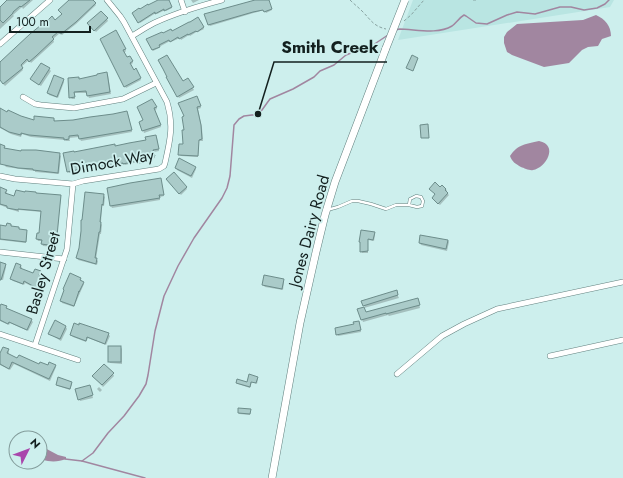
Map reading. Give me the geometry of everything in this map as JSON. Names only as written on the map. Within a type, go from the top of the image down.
[{"type":"street","points":[[0,44],[50,0]]},
{"type":"street","name":"Dimock Way","points":[[0,176],[15,179],[73,184],[83,181],[159,169],[164,166],[171,136],[170,112],[167,102],[132,36],[120,16],[107,0]]},
{"type":"street","points":[[181,0],[184,12]]},
{"type":"street","points":[[132,36],[153,24],[222,0]]},
{"type":"street","name":"Jones Dairy Road","points":[[272,478],[303,310],[327,210],[335,182],[405,0]]},
{"type":"street","points":[[23,97],[35,104],[74,108],[124,99],[156,83]]},
{"type":"street","name":"Basley Street","points":[[35,345],[67,249],[73,184]]},
{"type":"street","points":[[0,252],[64,259]]},
{"type":"street","points":[[397,374],[442,336],[497,309],[623,282]]},
{"type":"street","points":[[0,334],[78,360]]},
{"type":"street","points":[[550,356],[623,340]]},
{"type":"lane","points":[[327,210],[352,202],[371,204],[386,209],[396,205],[422,206],[423,201],[421,197],[416,196],[410,199],[409,205]]},
{"type":"path","points":[[350,0],[370,21],[378,27],[387,29]]},
{"type":"path","points":[[402,22],[412,15],[424,0]]},
{"type":"shaded area","points":[[413,0],[614,0],[610,7],[398,40]]},
{"type":"shaded area","points":[[596,15],[607,23],[611,36],[602,39],[598,46],[588,47],[582,50],[569,63],[544,67],[507,52],[504,37],[507,32],[517,24],[583,20]]},
{"type":"shaded area","points":[[539,141],[545,143],[549,151],[546,161],[542,165],[532,170],[514,163],[510,156],[516,149],[526,144]]},
{"type":"shaded area","points":[[48,450],[66,457],[66,459],[60,461],[49,461]]},
{"type":"building","points":[[7,0],[30,0],[21,7],[20,6],[3,23],[0,20],[0,7]]},
{"type":"building","points":[[69,0],[93,0],[96,3],[61,34],[58,32],[52,37],[54,39],[29,62],[27,59],[21,65],[23,68],[3,84],[0,80],[0,62],[52,16],[55,20],[62,14],[58,10]]},
{"type":"building","points":[[158,0],[169,0],[172,7],[155,14],[155,12],[138,23],[132,13],[139,8],[140,9]]},
{"type":"building","points":[[255,0],[269,0],[272,9],[264,12],[263,10],[253,12],[208,25],[204,14]]},
{"type":"building","points":[[101,11],[108,18],[94,31],[87,23]]},
{"type":"building","points":[[198,17],[204,27],[197,32],[188,34],[179,39],[178,37],[170,42],[169,40],[159,45],[160,47],[152,50],[146,39],[171,29],[172,31]]},
{"type":"building","points":[[116,30],[126,49],[123,50],[127,57],[130,56],[133,61],[130,63],[134,70],[136,68],[141,78],[124,87],[100,39]]},
{"type":"building","points":[[167,55],[183,81],[188,78],[194,87],[177,97],[158,60]]},
{"type":"building","points":[[412,55],[418,58],[413,71],[406,68]]},
{"type":"building","points":[[41,63],[50,68],[39,85],[30,79]]},
{"type":"building","points":[[107,72],[110,92],[87,96],[86,91],[74,92],[75,97],[69,98],[68,78],[79,77],[79,79]]},
{"type":"building","points":[[54,75],[64,79],[57,97],[47,93]]},
{"type":"building","points":[[197,96],[201,106],[197,107],[202,139],[199,140],[198,156],[178,155],[179,144],[183,144],[182,130],[184,130],[182,117],[184,116],[178,103]]},
{"type":"building","points":[[152,99],[157,107],[154,108],[161,125],[142,131],[139,122],[143,120],[137,107]]},
{"type":"building","points":[[0,108],[7,112],[8,110],[34,120],[34,116],[54,118],[54,121],[73,120],[127,111],[132,130],[79,139],[78,135],[69,136],[69,139],[64,140],[64,138],[21,133],[21,135],[9,132],[0,127]]},
{"type":"building","points":[[428,124],[429,138],[421,138],[420,125]]},
{"type":"building","points":[[156,135],[159,149],[153,150],[155,156],[146,158],[147,160],[82,171],[81,169],[67,172],[63,153],[146,140],[145,137]]},
{"type":"building","points":[[0,144],[5,146],[4,148],[21,151],[36,150],[60,153],[58,173],[0,164]]},
{"type":"building","points":[[179,158],[196,167],[191,176],[175,168]]},
{"type":"building","points":[[174,172],[187,187],[179,194],[166,179]]},
{"type":"building","points":[[161,178],[164,195],[159,195],[160,198],[110,206],[107,188]]},
{"type":"building","points":[[435,182],[440,187],[442,185],[448,193],[438,204],[432,198],[435,194],[429,189]]},
{"type":"building","points":[[0,187],[7,190],[5,193],[14,196],[16,190],[61,195],[56,246],[41,244],[42,240],[36,239],[37,233],[39,233],[41,211],[18,210],[7,208],[7,206],[0,204]]},
{"type":"building","points":[[85,192],[104,194],[100,232],[95,258],[97,258],[96,264],[76,258],[79,248]]},
{"type":"building","points":[[7,223],[11,224],[11,226],[19,227],[19,229],[27,230],[26,242],[0,239],[0,225],[6,226]]},
{"type":"building","points":[[361,230],[375,232],[373,240],[368,239],[368,251],[360,252],[359,242]]},
{"type":"building","points":[[420,235],[448,240],[446,249],[419,243]]},
{"type":"building","points":[[0,262],[6,264],[1,280],[0,280]]},
{"type":"building","points":[[16,263],[21,265],[20,268],[33,273],[35,269],[41,271],[39,275],[46,279],[40,290],[24,281],[23,284],[10,279]]},
{"type":"building","points":[[70,273],[81,278],[80,280],[84,282],[74,306],[60,301],[64,290],[63,289]]},
{"type":"building","points":[[264,275],[284,279],[282,289],[262,285]]},
{"type":"building","points":[[397,290],[398,295],[363,306],[361,301]]},
{"type":"building","points":[[418,298],[420,305],[361,320],[357,309],[364,307],[366,312]]},
{"type":"building","points":[[1,304],[7,306],[6,308],[32,319],[27,330],[9,322],[8,324],[0,320]]},
{"type":"building","points":[[55,320],[66,326],[60,339],[48,334]]},
{"type":"building","points":[[359,321],[361,330],[336,335],[335,328],[354,324],[353,322]]},
{"type":"building","points":[[74,323],[79,325],[79,323],[109,333],[105,344],[87,337],[86,341],[70,335]]},
{"type":"building","points":[[108,346],[121,346],[121,362],[108,362]]},
{"type":"building","points":[[3,347],[9,349],[7,353],[17,358],[19,355],[39,364],[40,362],[48,365],[49,362],[56,365],[49,379],[12,362],[9,369],[0,364],[0,353]]},
{"type":"building","points":[[104,364],[114,373],[102,385],[92,376]]},
{"type":"building","points":[[249,374],[258,377],[256,383],[251,382],[250,387],[236,383],[237,379],[247,382]]},
{"type":"building","points":[[58,377],[72,382],[70,389],[56,385]]},
{"type":"building","points":[[90,385],[93,395],[78,400],[75,389]]},
{"type":"building","points":[[238,408],[251,409],[250,414],[238,413]]},
{"type":"waterway","points":[[396,30],[433,31],[446,29],[452,26],[464,15],[476,23],[487,24],[517,12],[535,14],[560,7],[571,7],[584,10],[597,8],[609,0]]},
{"type":"waterway","points":[[82,461],[93,453],[108,433],[124,416],[146,384],[155,331],[164,296],[178,266],[194,238],[222,198],[227,188],[230,176],[234,125],[244,116],[258,114],[270,99],[293,89],[314,77],[320,71],[334,65],[346,55],[373,45],[388,35]]},
{"type":"waterway","points":[[65,459],[82,461],[145,478]]},
{"type":"place","name":"Smith Creek","points":[[258,114]]}]
